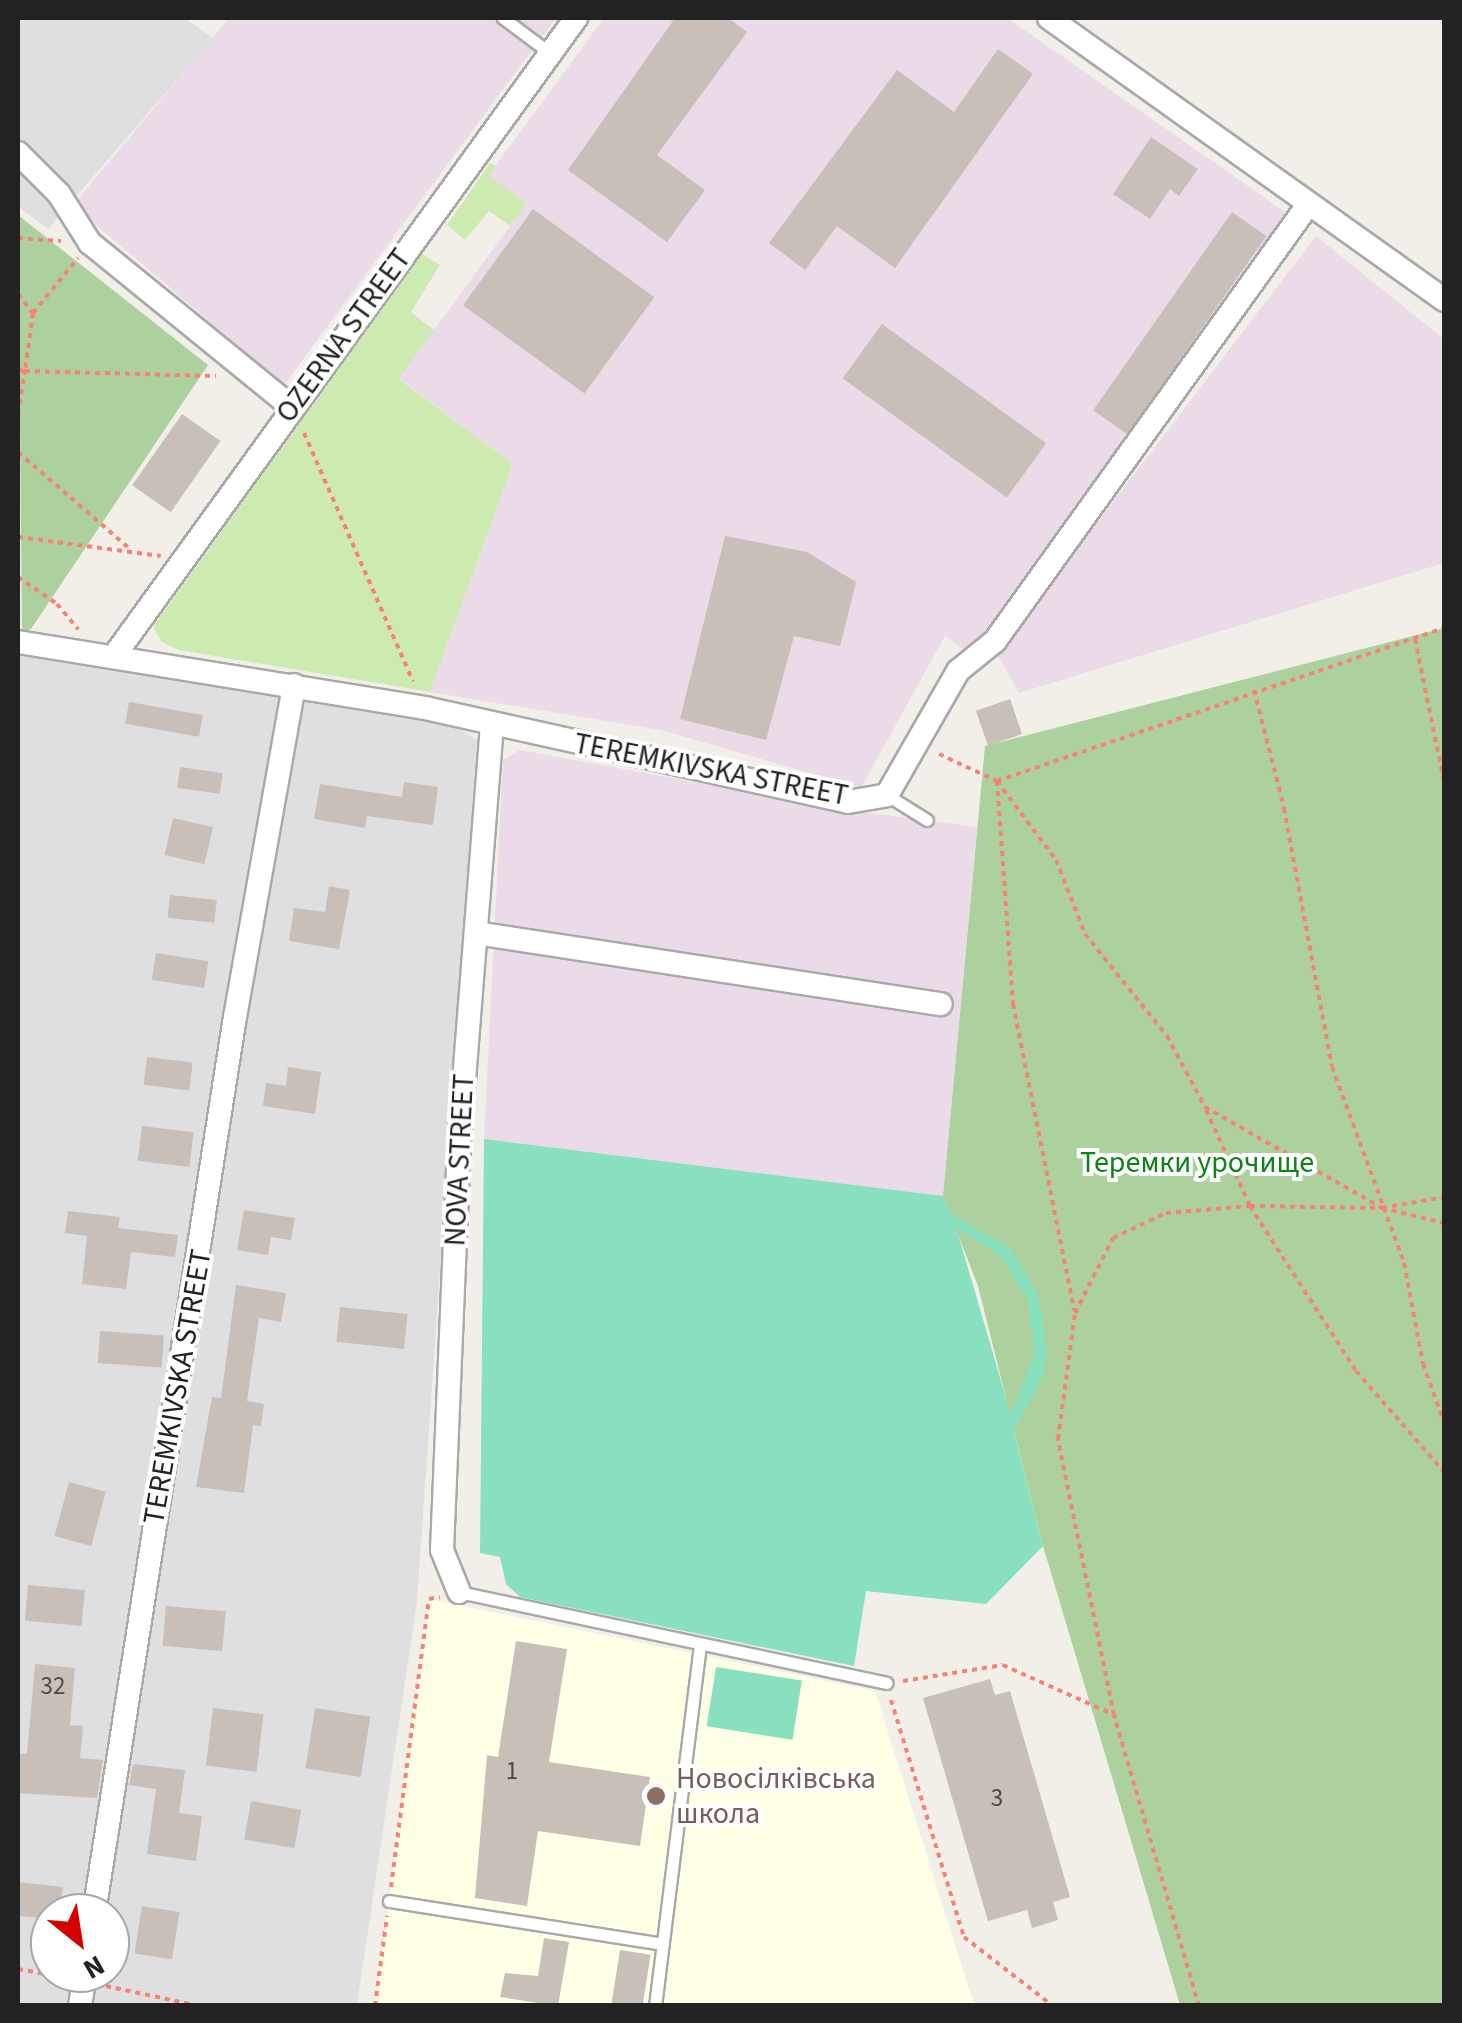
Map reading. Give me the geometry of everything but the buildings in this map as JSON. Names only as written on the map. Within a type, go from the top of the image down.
[{"type":"street","name":"OZERNA STREET","points":[[106,655],[182,560],[576,18]]},
{"type":"street","points":[[1049,18],[1444,300]]},
{"type":"street","points":[[18,154],[58,194],[90,243],[292,407]]},
{"type":"street","name":"TEREMKIVSKA STREET","points":[[18,642],[424,708],[848,802],[887,794],[958,671],[995,641],[1308,205]]},
{"type":"street","name":"TEREMKIVSKA STREET","points":[[97,1893],[235,1018],[294,685]]},
{"type":"street","name":"NOVA STREET","points":[[460,1592],[442,1550],[476,933],[492,726]]},
{"type":"street","points":[[476,933],[941,1004]]},
{"type":"lane","points":[[502,18],[550,52]]},
{"type":"lane","points":[[887,794],[927,820]]},
{"type":"lane","points":[[460,1592],[886,1683]]},
{"type":"lane","points":[[655,2006],[700,1645]]},
{"type":"lane","points":[[390,1901],[663,1944]]},
{"type":"path","points":[[18,238],[90,243]]},
{"type":"path","points":[[18,414],[34,313],[90,243]]},
{"type":"path","points":[[18,294],[34,313]]},
{"type":"path","points":[[18,370],[217,376]]},
{"type":"path","points":[[292,407],[424,708]]},
{"type":"path","points":[[18,452],[132,551]]},
{"type":"path","points":[[18,537],[182,560]]},
{"type":"path","points":[[18,577],[58,604],[106,655]]},
{"type":"path","points":[[997,781],[1444,628]]},
{"type":"path","points":[[1414,638],[1444,781]]},
{"type":"path","points":[[1254,690],[1284,808],[1332,1067],[1404,1264],[1422,1364],[1444,1422]]},
{"type":"path","points":[[915,746],[997,781],[1056,860],[1085,934],[1168,1036],[1250,1206],[1356,1371],[1444,1472]]},
{"type":"path","points":[[997,781],[1013,1004],[1074,1313],[1058,1439],[1114,1715],[1199,2006]]},
{"type":"path","points":[[1205,1107],[1382,1208],[1444,1223]]},
{"type":"path","points":[[1074,1313],[1112,1238],[1166,1214],[1250,1206],[1382,1208],[1444,1197]]},
{"type":"path","points":[[376,2006],[430,1600],[460,1592]]},
{"type":"path","points":[[1053,2006],[964,1938],[886,1683],[1003,1665],[1114,1715]]},
{"type":"path","points":[[130,1989],[199,2006]]},
{"type":"shaded area","points":[[18,18],[185,18],[213,38],[48,229],[18,206]]},
{"type":"shaded area","points":[[229,18],[556,18],[284,385],[73,205]]},
{"type":"shaded area","points":[[604,18],[1007,18],[1288,214],[989,634],[965,651],[945,636],[861,788],[661,730],[430,692],[513,464],[399,378],[526,204],[488,176]]},
{"type":"shaded area","points":[[1316,236],[1444,339],[1444,563],[1019,693],[997,654]]},
{"type":"shaded area","points":[[18,642],[424,708],[477,740],[417,1601],[357,2005],[18,2006]]},
{"type":"shaded area","points":[[520,750],[846,810],[977,827],[943,1196],[484,1139],[503,760]]},
{"type":"shaded area","name":"Новосілківська школа","points":[[429,1599],[875,1691],[974,2005],[375,2006]]},
{"type":"green space","points":[[490,163],[496,165],[489,176],[527,203],[510,226],[489,211],[465,240],[447,225]]},
{"type":"green space","points":[[18,215],[208,365],[31,629],[22,632]]},
{"type":"green space","points":[[422,254],[440,265],[411,312],[434,330],[399,379],[513,464],[430,692],[179,650],[162,642],[153,627]]},
{"type":"green space","name":"Теремки урочище","points":[[1444,628],[1444,2005],[1180,2005],[1043,1546],[978,1286],[943,1196],[985,746]]},
{"type":"green space","points":[[484,1139],[943,1196],[950,1213],[1010,1248],[1039,1296],[1047,1352],[1042,1379],[1014,1431],[1043,1546],[986,1604],[866,1591],[854,1666],[520,1597],[506,1584],[500,1557],[480,1553]],"holes":[[[956,1227],[1000,1255],[1028,1300],[1035,1352],[1011,1415]]]},
{"type":"green space","points":[[716,1667],[802,1681],[793,1740],[707,1726]]},
{"type":"place","name":"Новосілківська школа","points":[[656,1796]]}]
